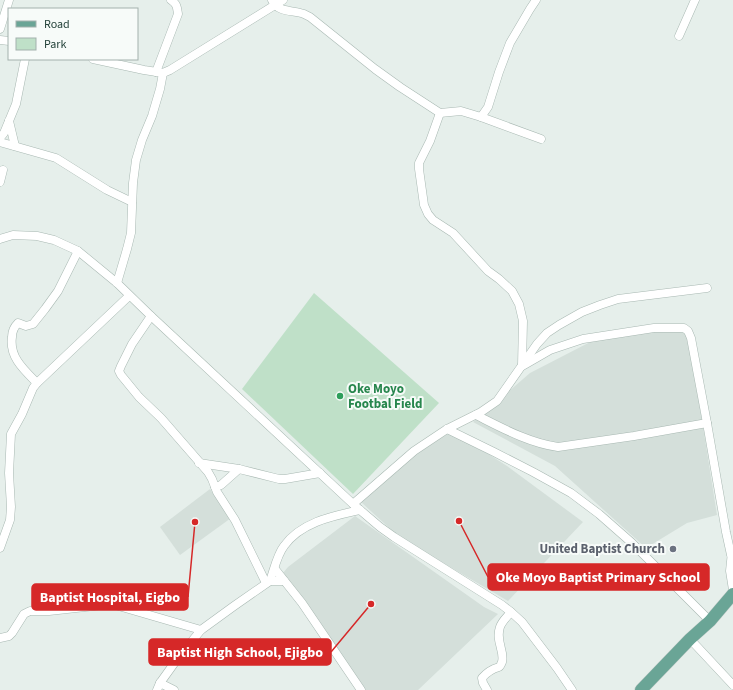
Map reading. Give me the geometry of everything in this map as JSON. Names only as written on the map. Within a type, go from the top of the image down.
[{"type":"main road","points":[[642,690],[690,639],[710,621],[733,594]]},
{"type":"street","points":[[0,29],[9,0]]},
{"type":"street","points":[[117,284],[131,233],[132,183],[136,160],[160,89],[160,73],[178,14],[175,3],[171,0]]},
{"type":"street","points":[[98,60],[160,73],[170,70],[189,59],[273,2],[283,0]]},
{"type":"street","points":[[481,117],[488,107],[510,43],[536,0]]},
{"type":"street","points":[[679,36],[695,0]]},
{"type":"street","points":[[273,2],[283,9],[310,17],[375,69],[440,113],[460,111],[541,139]]},
{"type":"street","points":[[0,138],[4,133],[16,104],[25,60]]},
{"type":"street","points":[[440,113],[430,141],[419,163],[424,205],[428,214],[433,220],[453,233],[488,271],[500,279],[512,291],[519,304],[523,321],[522,366]]},
{"type":"street","points":[[9,122],[15,146]]},
{"type":"street","points":[[0,142],[56,158],[107,190],[132,202]]},
{"type":"street","points":[[0,182],[3,170]]},
{"type":"street","points":[[0,239],[14,235],[37,236],[54,240],[78,251],[117,284],[353,504],[380,527],[511,612],[522,622],[572,690]]},
{"type":"street","points":[[37,382],[22,368],[15,358],[11,342],[12,332],[18,323],[26,326],[32,324],[45,309],[58,291],[78,251]]},
{"type":"street","points":[[353,504],[414,451],[447,429],[476,415],[497,401],[537,344],[559,325],[582,312],[618,299],[707,288]]},
{"type":"street","points":[[0,548],[10,520],[11,507],[9,473],[11,434],[22,414],[33,388],[37,382],[129,296]]},
{"type":"street","points":[[151,316],[132,344],[119,371],[139,397],[161,418],[208,472],[217,492],[236,520],[268,582]]},
{"type":"street","points":[[522,366],[550,350],[583,339],[654,328],[684,328],[688,332],[691,338],[726,532],[732,554],[730,571],[733,590]]},
{"type":"street","points":[[476,415],[511,433],[547,445],[558,447],[634,436],[707,423]]},
{"type":"street","points":[[447,429],[514,462],[571,493],[599,514],[632,543],[710,621]]},
{"type":"street","points":[[199,463],[279,479],[320,473]]},
{"type":"street","points":[[215,487],[221,485],[239,470]]},
{"type":"street","points":[[174,690],[158,687],[178,658],[201,630],[268,582],[283,548],[292,537],[315,523],[330,517],[360,510]]},
{"type":"street","points":[[275,569],[302,603],[361,690]]},
{"type":"street","points":[[268,582],[284,581]]},
{"type":"street","points":[[0,638],[12,634],[24,614],[30,610],[49,611],[103,605],[115,606],[201,630]]},
{"type":"street","points":[[487,690],[483,684],[482,678],[486,673],[499,667],[502,662],[502,655],[498,640],[499,628],[511,612]]},
{"type":"street","points":[[690,639],[733,685]]},
{"type":"shaded area","points":[[664,329],[685,333],[689,338],[717,515],[687,523],[646,548],[555,466],[473,422],[530,373],[596,339]]},
{"type":"shaded area","points":[[448,434],[476,446],[507,466],[583,522],[508,601],[399,537],[361,502],[421,449]]},
{"type":"shaded area","points":[[210,489],[231,518],[180,555],[160,527]]},
{"type":"shaded area","points":[[355,516],[484,607],[498,614],[418,690],[365,690],[283,573],[288,567]]},
{"type":"green space","name":"Oke Moyo Footbal Field","points":[[314,293],[439,403],[353,494],[242,389]]},
{"type":"place","name":"Oke Moyo Footbal Field","points":[[340,396]]},
{"type":"place","name":"Oke Moyo Baptist Primary School","points":[[459,521]]},
{"type":"place","name":"Baptist Hospital, Eigbo","points":[[195,522]]},
{"type":"place","name":"United Baptist Church","points":[[673,549]]},
{"type":"place","name":"Baptist High School, Ejigbo","points":[[371,604]]}]
